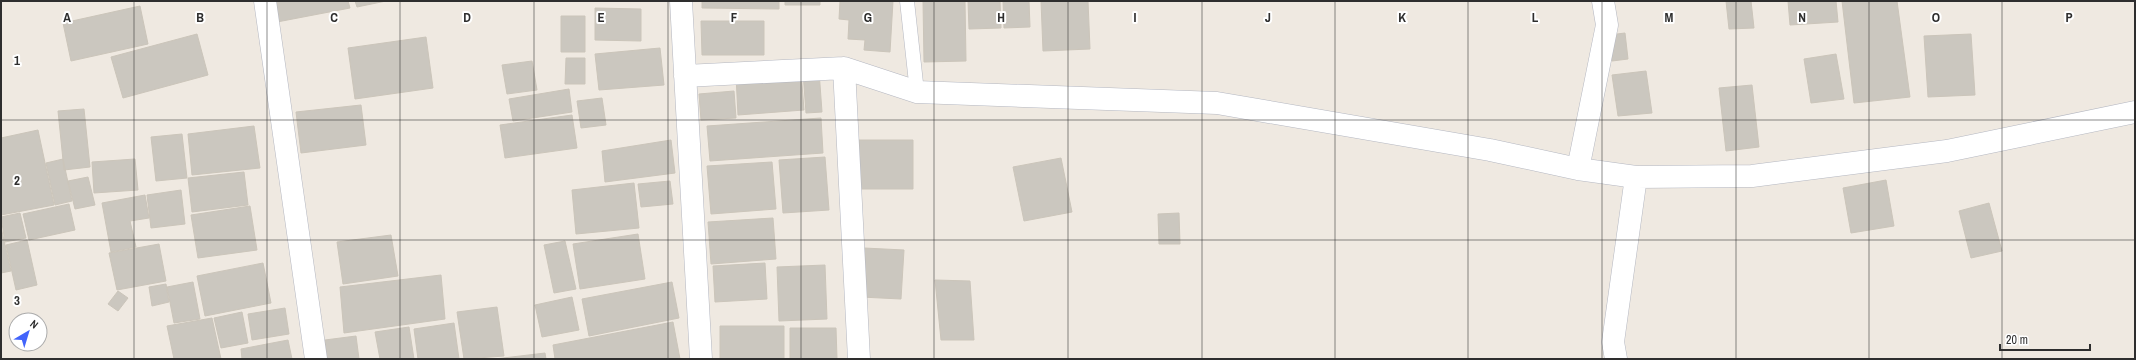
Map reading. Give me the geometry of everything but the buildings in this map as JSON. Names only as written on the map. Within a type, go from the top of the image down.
[{"type":"street","points":[[265,1],[316,359]]},
{"type":"street","points":[[681,1],[701,359]]},
{"type":"street","points":[[1578,170],[1607,25],[1604,1]]},
{"type":"street","points":[[685,76],[844,68],[917,92],[1217,103],[1490,150],[1578,170],[1636,176],[1752,176],[1947,151],[2135,112]]},
{"type":"street","points":[[844,68],[859,359]]},
{"type":"street","points":[[1616,359],[1613,342],[1636,176]]},
{"type":"lane","points":[[907,1],[917,92]]}]
